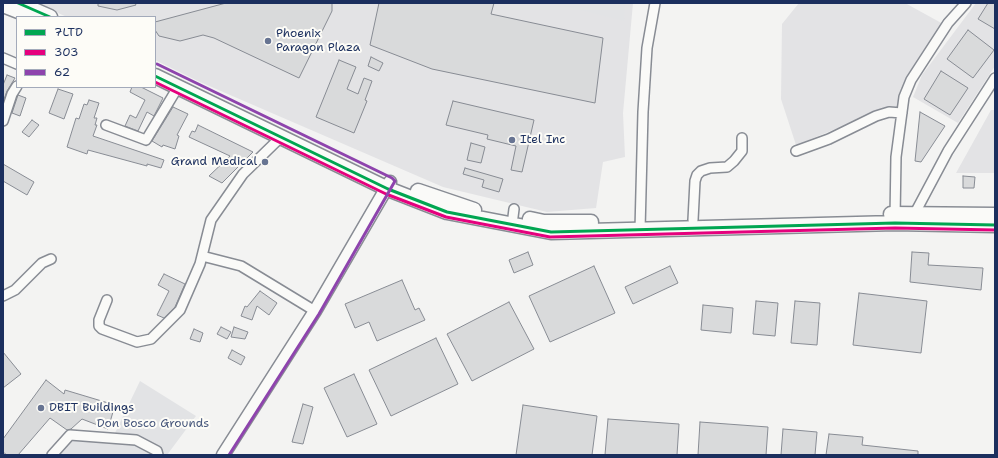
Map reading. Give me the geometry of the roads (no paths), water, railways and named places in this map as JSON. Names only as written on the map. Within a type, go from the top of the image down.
[{"type":"main road","points":[[3,5],[26,13],[44,16]]},
{"type":"main road","points":[[156,69],[389,186],[478,211],[513,213],[551,227]]},
{"type":"main road","points":[[156,77],[281,137],[447,212],[551,227],[895,219],[915,213],[995,215]]},
{"type":"main road","points":[[640,226],[693,220],[895,219],[995,225]]},
{"type":"street","points":[[640,226],[643,112],[647,48],[654,3]]},
{"type":"street","points":[[895,219],[896,157],[904,98],[911,80],[948,23],[963,4]]},
{"type":"street","points":[[3,58],[16,64]]},
{"type":"street","points":[[915,213],[948,151],[995,78]]},
{"type":"street","points":[[3,120],[7,94],[16,87]]},
{"type":"street","points":[[106,125],[146,140],[178,88]]},
{"type":"street","points":[[796,151],[829,139],[876,116],[889,112],[902,113]]},
{"type":"street","points":[[107,300],[99,320],[99,326],[102,329],[137,342],[151,339],[180,310],[202,256],[211,220],[243,174],[281,137]]},
{"type":"street","points":[[693,220],[694,181],[697,175],[701,171],[710,168],[727,167],[742,152],[742,138]]},
{"type":"street","points":[[223,455],[315,312],[389,186]]},
{"type":"street","points":[[202,256],[241,266],[315,312]]},
{"type":"street","points":[[3,296],[15,290],[42,263],[51,259]]},
{"type":"street","points":[[52,455],[70,435],[136,440],[157,451],[158,455]]},
{"type":"place","name":"Phoenix Paragon Plaza","points":[[268,41]]},
{"type":"place","name":"Itel Inc","points":[[512,140]]},
{"type":"place","name":"Grand Medical","points":[[265,162]]},
{"type":"place","name":"DBIT Buildings","points":[[41,408]]},
{"type":"park label","name":"Don Bosco Grounds","points":[[153,424]]}]
